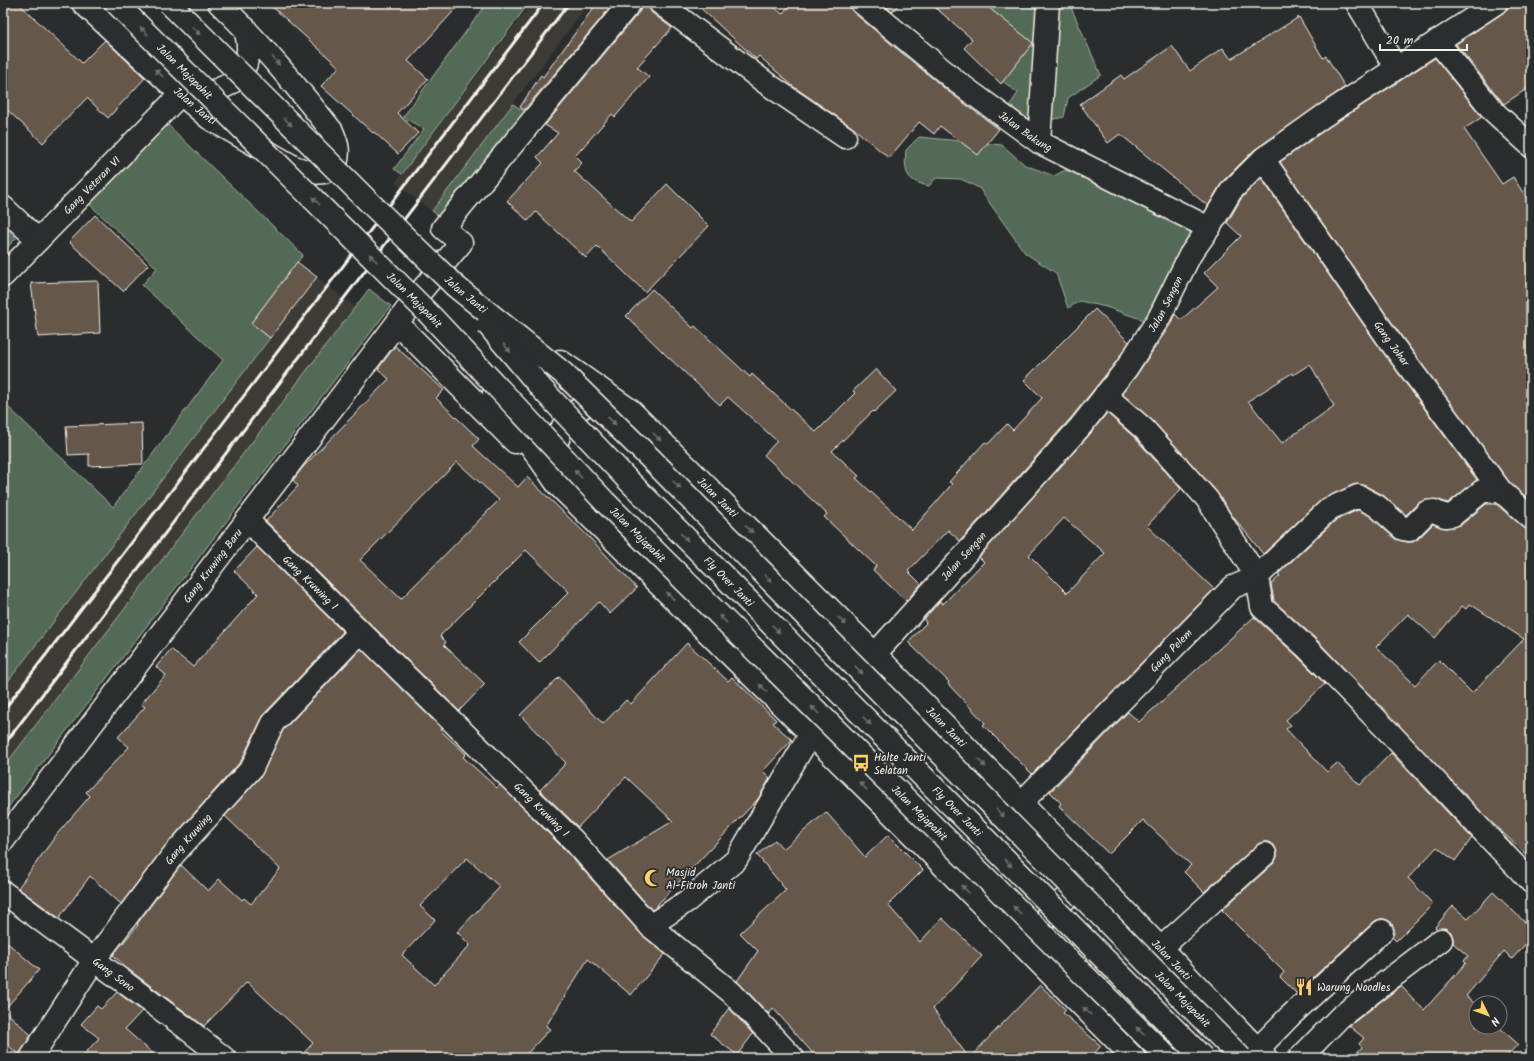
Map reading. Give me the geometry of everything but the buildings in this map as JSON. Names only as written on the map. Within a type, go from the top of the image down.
[{"type":"main road","name":"Jalan Janti","points":[[84,3],[181,94],[209,118],[294,167],[312,173],[324,172],[335,167],[339,157],[332,131],[273,58],[219,3]]},
{"type":"main road","name":"Jalan Majapahit","points":[[116,3],[431,316],[605,502],[1168,1058]]},
{"type":"main road","name":"Jalan Majapahit","points":[[168,3],[455,286],[563,373],[1255,1055]]},
{"type":"main road","name":"Gang Kruwing Baru","points":[[3,841],[428,282],[461,243],[443,228],[630,3]]},
{"type":"main road","points":[[660,3],[766,83],[845,137]]},
{"type":"main road","name":"Jalan Bakung","points":[[862,3],[958,82],[1039,142],[1209,228]]},
{"type":"main road","points":[[1039,142],[1048,3]]},
{"type":"main road","points":[[1357,3],[1396,68]]},
{"type":"main road","name":"Jalan Sengon","points":[[876,654],[1080,427],[1126,370],[1159,318],[1190,255],[1209,228],[1231,191],[1263,159],[1322,117],[1496,3]]},
{"type":"main road","points":[[181,94],[211,92],[227,86],[237,79],[245,67],[248,47],[245,28]]},
{"type":"main road","points":[[1437,41],[1493,111],[1531,146]]},
{"type":"main road","name":"Gang Veteran VI","points":[[3,276],[181,94]]},
{"type":"main road","name":"Gang Johar","points":[[1263,159],[1392,344],[1501,491],[1531,518]]},
{"type":"main road","points":[[3,207],[38,240]]},
{"type":"main road","name":"Jalan Janti","points":[[428,282],[630,410],[876,654],[1022,803],[1160,949],[1255,1055]]},
{"type":"main road","points":[[428,282],[558,485]]},
{"type":"main road","name":"Jalan Majapahit","points":[[455,286],[542,390],[627,479]]},
{"type":"main road","points":[[397,323],[1134,1058]]},
{"type":"main road","points":[[1105,395],[1144,429],[1207,499],[1257,577],[1262,607],[1306,648],[1389,732],[1531,882]]},
{"type":"main road","points":[[558,485],[554,461],[558,439],[565,422],[579,408],[594,401],[608,400],[630,410]]},
{"type":"main road","name":"Fly Over Janti","points":[[627,479],[1203,1058]]},
{"type":"main road","name":"Gang Pelem","points":[[1022,803],[1233,587],[1257,577],[1329,509],[1358,496],[1377,506],[1403,529],[1409,530],[1427,512],[1434,511],[1445,516],[1453,515],[1482,491],[1501,491]]},
{"type":"main road","name":"Gang Kruwing 1","points":[[247,520],[573,840],[650,926],[731,992],[793,1058]]},
{"type":"main road","name":"Gang Kruwing","points":[[31,1058],[94,960],[174,854],[252,768],[273,723],[360,632]]},
{"type":"main road","points":[[650,926],[687,900],[736,860],[810,735]]},
{"type":"main road","points":[[1160,949],[1265,854]]},
{"type":"main road","points":[[1019,944],[1089,875]]},
{"type":"main road","name":"Gang Sono","points":[[3,892],[223,1058]]},
{"type":"main road","points":[[1255,1055],[1289,1017],[1382,931]]},
{"type":"main road","points":[[1300,1058],[1340,1017],[1441,940]]},
{"type":"shaded area","points":[[532,3],[589,3],[432,211],[395,183]]},
{"type":"shaded area","points":[[317,277],[355,307],[3,768],[3,688]]},
{"type":"green space","points":[[487,3],[529,3],[402,174],[394,169],[424,129],[403,117]]},
{"type":"green space","points":[[999,3],[1069,3],[1101,75],[1068,98],[1064,117],[1027,125],[1007,109],[1018,93],[987,69],[984,19]]},
{"type":"green space","points":[[513,104],[531,116],[445,221],[432,211]]},
{"type":"green space","points":[[165,122],[303,255],[251,323],[270,338],[3,688],[3,402],[113,507],[223,360],[142,285],[157,268],[88,203]]},
{"type":"green space","points":[[919,137],[1002,145],[1025,165],[1054,176],[1065,170],[1108,185],[1197,233],[1144,320],[1106,307],[1080,301],[1068,308],[1056,273],[1025,253],[979,188],[961,179],[936,178],[929,186],[921,184],[911,178],[906,170],[906,150]]},
{"type":"green space","points":[[3,225],[16,238],[3,252]]},
{"type":"green space","points":[[369,289],[391,306],[3,814],[3,768]]},
{"type":"railway","points":[[3,711],[544,3]]},
{"type":"railway","points":[[3,746],[569,3]]},
{"type":"place","name":"Halte Janti Selatan","points":[[861,763]]},
{"type":"place","name":"Masjid Al-Fitroh Janti","points":[[653,878]]},
{"type":"place","name":"Warung Noodles","points":[[1304,987]]}]
